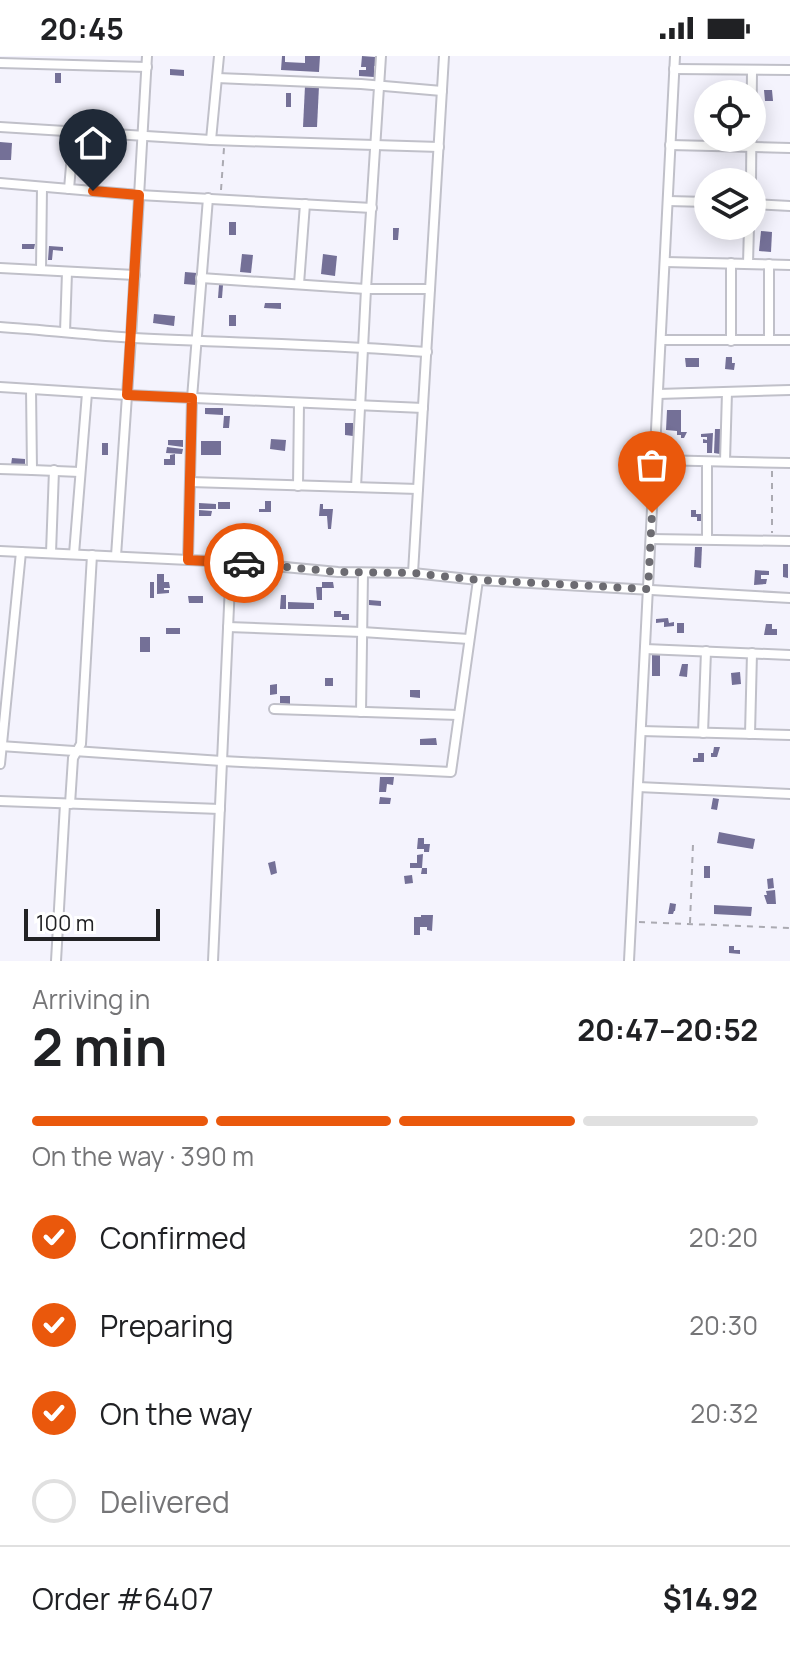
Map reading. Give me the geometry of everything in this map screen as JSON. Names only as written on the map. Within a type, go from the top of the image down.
[{"type":"street","points":[[116,556],[147,56]]},
{"type":"street","points":[[211,140],[219,56]]},
{"type":"street","points":[[356,487],[381,56]]},
{"type":"street","points":[[413,573],[444,56]]},
{"type":"street","points":[[629,961],[675,56]]},
{"type":"street","points":[[0,63],[147,67]]},
{"type":"street","points":[[674,69],[790,70]]},
{"type":"street","points":[[752,70],[752,80]]},
{"type":"street","points":[[217,78],[380,85],[442,91]]},
{"type":"street","points":[[0,127],[211,140],[439,147]]},
{"type":"street","points":[[69,189],[74,131]]},
{"type":"street","points":[[670,145],[694,145]]},
{"type":"street","points":[[766,147],[790,148]]},
{"type":"street","points":[[0,183],[139,195],[372,208]]},
{"type":"street","points":[[41,270],[42,187]]},
{"type":"street","points":[[188,560],[192,398],[208,198]]},
{"type":"street","points":[[668,201],[694,202]]},
{"type":"street","points":[[299,284],[305,204]]},
{"type":"street","points":[[766,205],[790,206]]},
{"type":"street","points":[[748,264],[749,240]]},
{"type":"street","points":[[665,262],[790,265]]},
{"type":"street","points":[[731,263],[731,341]]},
{"type":"street","points":[[769,264],[769,340]]},
{"type":"street","points":[[0,268],[135,275]]},
{"type":"street","points":[[65,332],[67,272]]},
{"type":"street","points":[[201,278],[366,289],[430,289]]},
{"type":"street","points":[[0,327],[427,352]]},
{"type":"street","points":[[661,340],[790,340]]},
{"type":"street","points":[[0,387],[423,408]]},
{"type":"street","points":[[31,389],[32,470]]},
{"type":"street","points":[[658,394],[790,390]]},
{"type":"street","points":[[725,461],[727,392]]},
{"type":"street","points":[[74,554],[87,393]]},
{"type":"street","points":[[298,486],[299,403]]},
{"type":"street","points":[[655,460],[790,463]]},
{"type":"street","points":[[707,462],[707,539]]},
{"type":"street","points":[[0,469],[80,472]]},
{"type":"street","points":[[51,553],[54,470]]},
{"type":"street","points":[[190,482],[418,489]]},
{"type":"street","points":[[651,539],[790,541]]},
{"type":"street","points":[[0,551],[231,562],[363,573],[413,573],[478,580],[790,598]]},
{"type":"street","points":[[0,764],[21,552]]},
{"type":"street","points":[[56,961],[67,804],[73,758],[81,744],[92,555]]},
{"type":"street","points":[[213,961],[231,562]]},
{"type":"street","points":[[361,712],[363,573]]},
{"type":"street","points":[[1,746],[451,772],[478,580]]},
{"type":"street","points":[[228,627],[469,639]]},
{"type":"street","points":[[645,649],[790,655]]},
{"type":"street","points":[[703,733],[706,651]]},
{"type":"street","points":[[750,734],[752,653]]},
{"type":"street","points":[[274,709],[458,715]]},
{"type":"street","points":[[641,731],[790,735]]},
{"type":"street","points":[[638,787],[790,794]]},
{"type":"street","points":[[0,801],[220,809]]},
{"type":"path","points":[[220,199],[224,140]]},
{"type":"path","points":[[772,462],[772,540]]},
{"type":"path","points":[[690,924],[693,844]]},
{"type":"path","points":[[631,922],[790,928]]},
{"type":"building","points":[[282,56],[285,56],[285,62],[305,63],[305,56],[320,56],[319,72],[281,70]]},
{"type":"building","points":[[362,56],[375,57],[375,61],[379,62],[379,67],[374,66],[374,77],[359,76],[359,70],[366,70],[366,67],[361,67]]},
{"type":"building","points":[[170,69],[184,70],[184,76],[170,75]]},
{"type":"building","points":[[55,73],[61,73],[61,83],[55,83]]},
{"type":"building","points":[[305,86],[319,86],[317,127],[303,127]]},
{"type":"building","points":[[766,90],[772,90],[773,101],[766,101]]},
{"type":"building","points":[[286,93],[291,93],[291,107],[286,107]]},
{"type":"building","points":[[0,142],[12,143],[11,160],[0,160]]},
{"type":"building","points":[[229,222],[236,222],[236,235],[229,235]]},
{"type":"building","points":[[393,228],[399,228],[398,240],[393,240]]},
{"type":"building","points":[[766,231],[772,232],[771,252],[759,251],[760,240],[766,240]]},
{"type":"building","points":[[22,244],[35,244],[34,249],[22,249]]},
{"type":"building","points":[[49,246],[63,247],[63,251],[53,250],[52,260],[48,260]]},
{"type":"building","points":[[242,254],[253,255],[251,273],[240,272]]},
{"type":"building","points":[[323,254],[337,256],[335,276],[321,274]]},
{"type":"building","points":[[185,272],[197,273],[196,285],[184,284]]},
{"type":"building","points":[[219,285],[223,285],[222,298],[218,298]]},
{"type":"building","points":[[265,303],[281,303],[281,309],[264,308]]},
{"type":"building","points":[[154,314],[175,316],[174,326],[153,323]]},
{"type":"building","points":[[229,315],[236,315],[236,326],[229,326]]},
{"type":"building","points":[[726,357],[732,357],[734,370],[725,369]]},
{"type":"building","points":[[685,358],[699,358],[699,367],[686,367]]},
{"type":"building","points":[[205,408],[223,408],[223,415],[205,414]]},
{"type":"building","points":[[667,410],[681,410],[681,432],[687,432],[684,438],[677,435],[677,431],[666,430]]},
{"type":"building","points":[[224,416],[230,416],[229,428],[223,428]]},
{"type":"building","points":[[345,423],[353,423],[353,436],[345,435]]},
{"type":"building","points":[[715,429],[721,429],[720,454],[714,453]]},
{"type":"building","points":[[713,433],[712,453],[707,453],[707,443],[703,443],[703,439],[707,440],[707,437],[701,437],[701,434]]},
{"type":"building","points":[[271,439],[286,440],[285,451],[270,449]]},
{"type":"building","points":[[168,440],[183,440],[183,447],[168,445]]},
{"type":"building","points":[[201,441],[221,441],[221,455],[201,455]]},
{"type":"building","points":[[102,443],[108,443],[108,455],[102,455]]},
{"type":"building","points":[[167,447],[183,449],[182,454],[166,453]]},
{"type":"building","points":[[175,454],[175,465],[164,465],[164,459],[170,459],[170,455]]},
{"type":"building","points":[[12,458],[25,459],[25,466],[11,465]]},
{"type":"building","points":[[265,501],[271,501],[271,512],[259,512],[259,509],[265,509]]},
{"type":"building","points":[[218,502],[230,502],[230,509],[218,509]]},
{"type":"building","points":[[199,503],[216,504],[216,509],[199,509]]},
{"type":"building","points":[[320,504],[323,504],[323,509],[333,509],[331,529],[328,529],[327,516],[319,516]]},
{"type":"building","points":[[199,510],[212,511],[211,516],[199,516]]},
{"type":"building","points":[[691,510],[702,514],[702,521],[691,517]]},
{"type":"building","points":[[695,547],[702,547],[701,568],[694,567]]},
{"type":"building","points":[[783,564],[788,564],[788,578],[783,577]]},
{"type":"building","points":[[755,570],[769,571],[769,575],[761,575],[761,579],[767,579],[766,584],[754,585]]},
{"type":"building","points":[[157,574],[164,574],[164,582],[169,582],[170,588],[164,590],[169,590],[169,593],[157,594]]},
{"type":"building","points":[[150,582],[154,582],[154,598],[150,598]]},
{"type":"building","points":[[322,582],[333,582],[334,588],[322,588]]},
{"type":"building","points":[[316,587],[322,587],[322,600],[317,600]]},
{"type":"building","points":[[281,595],[286,595],[286,609],[280,609]]},
{"type":"building","points":[[188,596],[203,596],[203,603],[189,603]]},
{"type":"building","points":[[369,600],[381,601],[381,606],[369,605]]},
{"type":"building","points":[[288,602],[314,603],[314,609],[288,609]]},
{"type":"building","points":[[334,611],[349,614],[349,620],[334,617]]},
{"type":"building","points":[[668,618],[674,626],[664,627],[664,622],[656,623],[656,619]]},
{"type":"building","points":[[677,623],[684,623],[684,633],[677,633]]},
{"type":"building","points":[[766,624],[772,624],[772,629],[777,629],[777,635],[764,635]]},
{"type":"building","points":[[166,628],[180,628],[180,634],[166,634]]},
{"type":"building","points":[[140,637],[150,637],[150,652],[140,652]]},
{"type":"building","points":[[652,654],[660,655],[660,676],[652,676]]},
{"type":"building","points":[[682,664],[688,664],[687,677],[679,676]]},
{"type":"building","points":[[740,672],[741,684],[732,685],[731,673]]},
{"type":"building","points":[[325,678],[333,678],[333,686],[325,686]]},
{"type":"building","points":[[277,684],[277,694],[270,695],[270,685]]},
{"type":"building","points":[[410,690],[420,690],[420,698],[410,697]]},
{"type":"building","points":[[280,696],[290,696],[290,704],[280,703]]},
{"type":"building","points":[[436,738],[437,745],[420,745],[420,739]]},
{"type":"building","points":[[714,747],[720,747],[717,757],[711,757],[711,753]]},
{"type":"building","points":[[698,753],[704,753],[704,762],[693,762],[693,758],[698,758]]},
{"type":"building","points":[[380,777],[394,777],[393,785],[387,784],[386,792],[379,792]]},
{"type":"building","points":[[380,797],[391,798],[390,804],[379,804]]},
{"type":"building","points":[[713,798],[719,799],[717,810],[711,809]]},
{"type":"building","points":[[719,832],[755,839],[753,849],[717,843]]},
{"type":"building","points":[[418,838],[424,838],[424,844],[430,844],[429,852],[417,849]]},
{"type":"building","points":[[423,854],[422,868],[410,868],[410,863],[417,863],[417,855]]},
{"type":"building","points":[[275,861],[277,873],[271,875],[268,863]]},
{"type":"building","points":[[704,866],[710,866],[710,878],[704,878]]},
{"type":"building","points":[[412,875],[413,883],[405,884],[404,876]]},
{"type":"building","points":[[773,878],[774,888],[768,889],[767,879]]},
{"type":"building","points":[[775,890],[776,904],[767,904],[766,891]]},
{"type":"building","points":[[670,903],[676,904],[673,914],[668,914]]},
{"type":"building","points":[[714,905],[752,907],[751,916],[714,914]]},
{"type":"building","points":[[433,915],[432,931],[420,927],[420,935],[414,935],[414,917]]},
{"type":"building","points":[[729,946],[740,950],[740,954],[729,953]]},
{"type":"way so far","points":[[244,563],[338,572],[413,573],[478,580],[648,589],[652,513]]},
{"type":"route","points":[[93,191],[139,195],[127,395],[192,398],[188,560],[244,563]]}]
